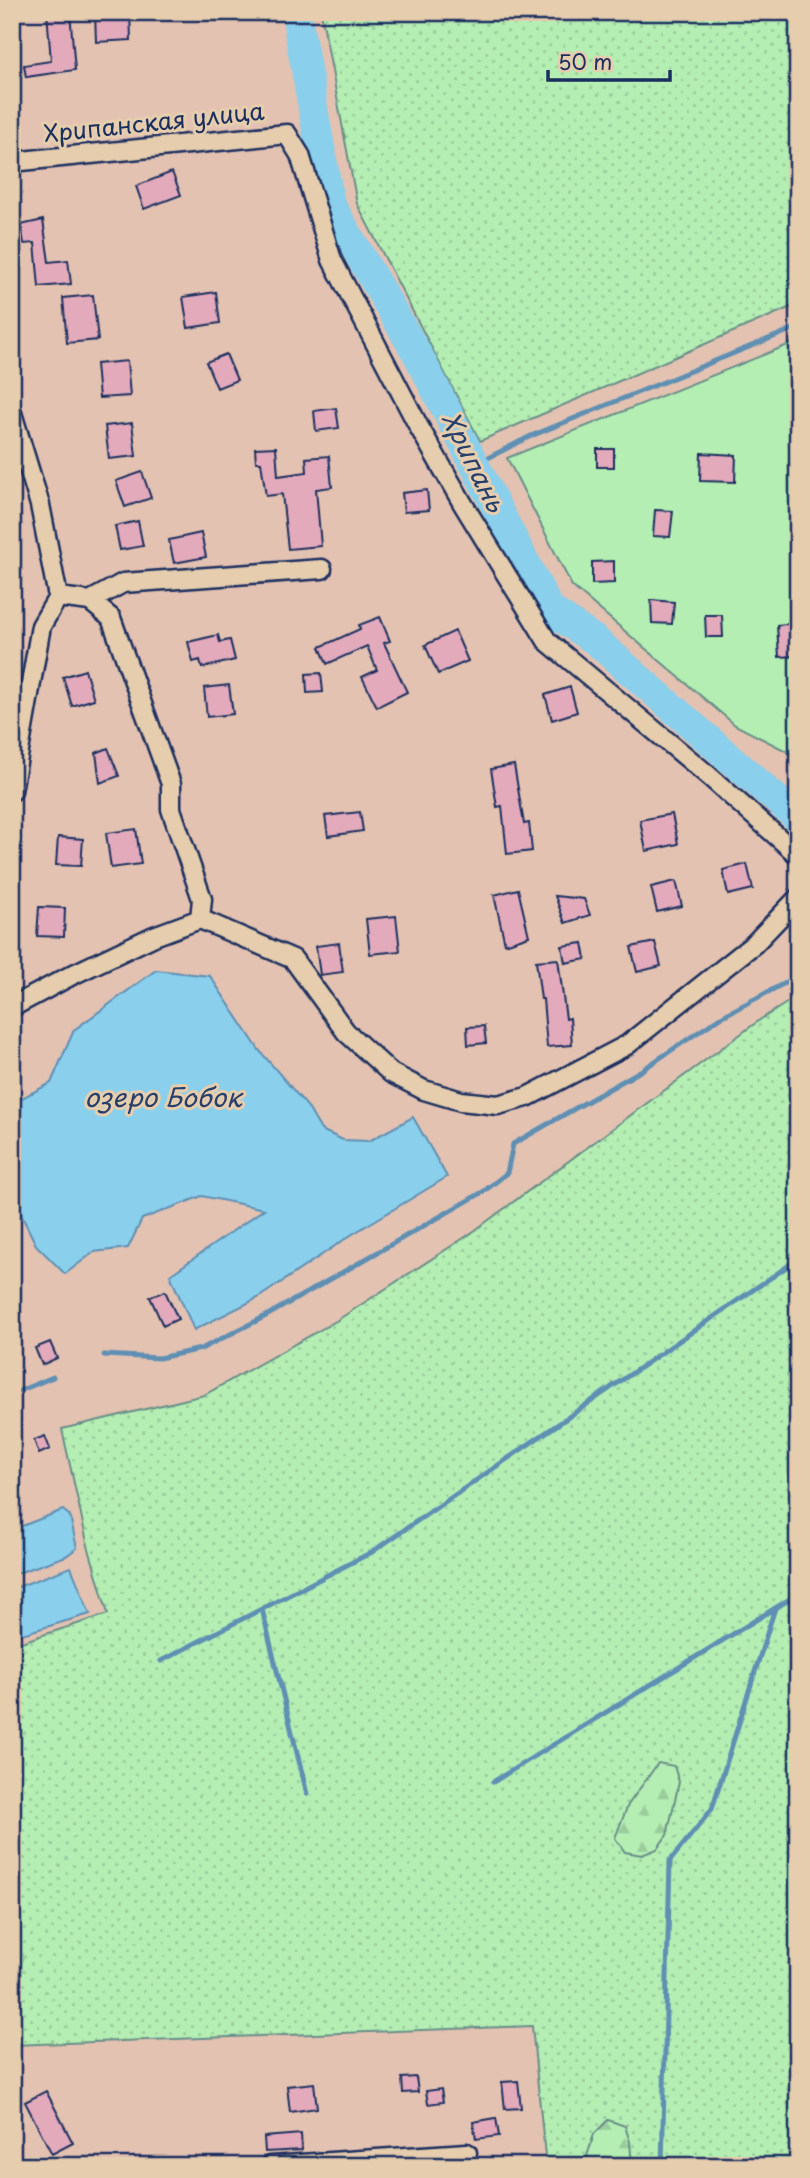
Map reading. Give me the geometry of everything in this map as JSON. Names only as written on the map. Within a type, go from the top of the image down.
[{"type":"street","name":"Хрипанская улица","points":[[12,162],[287,134],[300,155],[332,260],[419,427],[547,641],[709,776],[798,855]]},
{"type":"street","points":[[12,413],[40,505],[58,597],[41,626],[12,791]]},
{"type":"street","points":[[58,597],[90,600],[123,583],[322,569]]},
{"type":"street","points":[[90,600],[111,618],[172,784],[171,809],[202,899],[200,919]]},
{"type":"street","points":[[12,1007],[143,941],[200,919],[293,959],[346,1032],[390,1073],[424,1090],[461,1101],[498,1105],[527,1097],[627,1045],[754,944],[798,898]]},
{"type":"street","points":[[271,2166],[467,2153]]},
{"type":"green space","points":[[321,12],[798,12],[798,304],[480,441],[357,204]]},
{"type":"green space","points":[[798,341],[798,757],[735,725],[572,586],[507,458]]},
{"type":"green space","points":[[798,996],[798,2166],[546,2166],[532,2026],[12,2045],[12,1645],[108,1614],[87,1542],[62,1429],[204,1395],[336,1321],[470,1234],[761,1019]]},
{"type":"green space","points":[[658,1763],[674,1766],[679,1782],[667,1835],[657,1849],[642,1855],[625,1852],[615,1838],[628,1805]]},
{"type":"green space","points":[[608,2120],[625,2126],[630,2142],[632,2166],[584,2166],[594,2134]]},
{"type":"water","name":"озеро Бобок","points":[[156,970],[210,976],[259,1050],[307,1106],[321,1130],[343,1140],[369,1141],[413,1117],[447,1177],[351,1235],[258,1298],[194,1330],[170,1275],[264,1209],[202,1196],[142,1219],[128,1248],[94,1252],[65,1274],[36,1245],[17,1206],[21,1169],[12,1142],[12,1103],[51,1083],[74,1030]]},
{"type":"water","points":[[63,1510],[70,1516],[77,1548],[66,1556],[12,1575],[12,1530]]},
{"type":"water","points":[[71,1567],[90,1614],[12,1637],[12,1589]]},
{"type":"building","points":[[47,12],[70,12],[75,70],[26,77],[24,65],[51,61]]},
{"type":"building","points":[[95,12],[130,12],[131,40],[96,42]]},
{"type":"building","points":[[172,172],[181,195],[144,209],[136,186]]},
{"type":"building","points":[[43,220],[49,262],[68,260],[71,284],[39,287],[35,243],[24,244],[21,225]]},
{"type":"building","points":[[216,292],[220,323],[188,328],[183,297]]},
{"type":"building","points":[[93,295],[98,340],[67,343],[63,298]]},
{"type":"building","points":[[226,354],[237,380],[217,388],[206,362]]},
{"type":"building","points":[[127,361],[130,396],[99,398],[96,364]]},
{"type":"building","points":[[336,408],[339,428],[316,431],[314,411]]},
{"type":"building","points":[[132,423],[136,456],[109,459],[105,426]]},
{"type":"building","points":[[276,447],[278,476],[307,472],[306,458],[329,456],[332,487],[316,489],[321,546],[288,549],[282,494],[266,496],[261,462],[256,462],[255,448]]},
{"type":"building","points":[[597,449],[614,449],[614,467],[597,467]]},
{"type":"building","points":[[701,453],[736,455],[735,482],[700,481]]},
{"type":"building","points":[[142,472],[151,498],[125,507],[116,481]]},
{"type":"building","points":[[427,490],[429,510],[404,512],[402,493]]},
{"type":"building","points":[[655,510],[673,511],[670,537],[653,536]]},
{"type":"building","points":[[138,521],[143,546],[120,550],[115,526]]},
{"type":"building","points":[[201,533],[206,557],[174,563],[169,540]]},
{"type":"building","points":[[614,561],[614,583],[592,584],[592,562]]},
{"type":"building","points":[[651,600],[674,602],[672,624],[652,623]]},
{"type":"building","points":[[705,615],[722,615],[723,637],[706,637]]},
{"type":"building","points":[[380,617],[390,641],[384,643],[407,692],[377,707],[362,677],[377,670],[367,646],[327,664],[320,647],[360,629],[359,625]]},
{"type":"building","points":[[798,623],[798,656],[779,657],[777,625]]},
{"type":"building","points":[[455,631],[468,661],[438,674],[425,645]]},
{"type":"building","points":[[218,635],[220,642],[230,640],[235,660],[202,668],[200,660],[193,662],[188,642]]},
{"type":"building","points":[[85,670],[94,699],[72,706],[63,677]]},
{"type":"building","points":[[321,673],[323,692],[307,693],[306,674]]},
{"type":"building","points":[[229,685],[233,714],[207,717],[204,688]]},
{"type":"building","points":[[570,687],[577,712],[552,720],[545,695]]},
{"type":"building","points":[[108,748],[119,776],[100,783],[96,753]]},
{"type":"building","points":[[514,765],[524,824],[529,823],[532,851],[507,854],[502,806],[497,807],[491,769]]},
{"type":"building","points":[[360,812],[363,831],[328,836],[325,816]]},
{"type":"building","points":[[672,814],[678,844],[646,851],[640,820]]},
{"type":"building","points":[[136,829],[141,864],[111,868],[106,833]]},
{"type":"building","points":[[58,837],[83,839],[81,866],[56,865]]},
{"type":"building","points":[[747,864],[753,889],[728,895],[723,870]]},
{"type":"building","points":[[676,881],[682,906],[657,912],[651,887]]},
{"type":"building","points":[[518,889],[529,936],[505,944],[494,895]]},
{"type":"building","points":[[555,896],[584,899],[590,915],[565,923]]},
{"type":"building","points":[[39,907],[65,908],[64,937],[37,936]]},
{"type":"building","points":[[396,916],[400,951],[370,954],[366,919]]},
{"type":"building","points":[[655,942],[661,966],[637,972],[631,947]]},
{"type":"building","points":[[339,943],[343,972],[320,975],[316,946]]},
{"type":"building","points":[[583,943],[586,959],[565,963],[562,946]]},
{"type":"building","points":[[558,959],[566,1019],[570,1018],[572,1045],[547,1047],[543,999],[536,961]]},
{"type":"building","points":[[484,1026],[486,1043],[468,1045],[467,1027]]},
{"type":"building","points":[[165,1291],[178,1319],[163,1326],[150,1297]]},
{"type":"building","points":[[50,1342],[57,1358],[42,1365],[35,1348]]},
{"type":"building","points":[[45,1436],[50,1449],[39,1454],[34,1440]]},
{"type":"building","points":[[416,2077],[418,2092],[403,2093],[402,2078]]},
{"type":"building","points":[[518,2081],[521,2108],[505,2109],[502,2082]]},
{"type":"building","points":[[314,2083],[317,2108],[290,2112],[287,2086]]},
{"type":"building","points":[[441,2089],[443,2102],[428,2104],[426,2091]]},
{"type":"building","points":[[46,2091],[73,2143],[52,2154],[25,2102]]},
{"type":"building","points":[[496,2118],[499,2136],[476,2139],[473,2122]]},
{"type":"building","points":[[301,2134],[302,2150],[265,2152],[264,2137]]},
{"type":"waterway","name":"Хрипань","points":[[296,12],[330,204],[419,357],[549,609],[596,641],[798,818]]},
{"type":"waterway","points":[[474,465],[531,436],[798,327]]},
{"type":"waterway","points":[[104,1355],[159,1358],[201,1349],[266,1316],[483,1192],[507,1173],[513,1144],[642,1070],[721,1017],[798,976]]},
{"type":"waterway","points":[[161,1661],[372,1552],[798,1259]]},
{"type":"waterway","points":[[12,1394],[53,1377]]},
{"type":"waterway","points":[[493,1782],[798,1594]]},
{"type":"waterway","points":[[662,2166],[670,1861],[712,1809],[775,1608]]},
{"type":"waterway","points":[[262,1609],[307,1794]]}]
